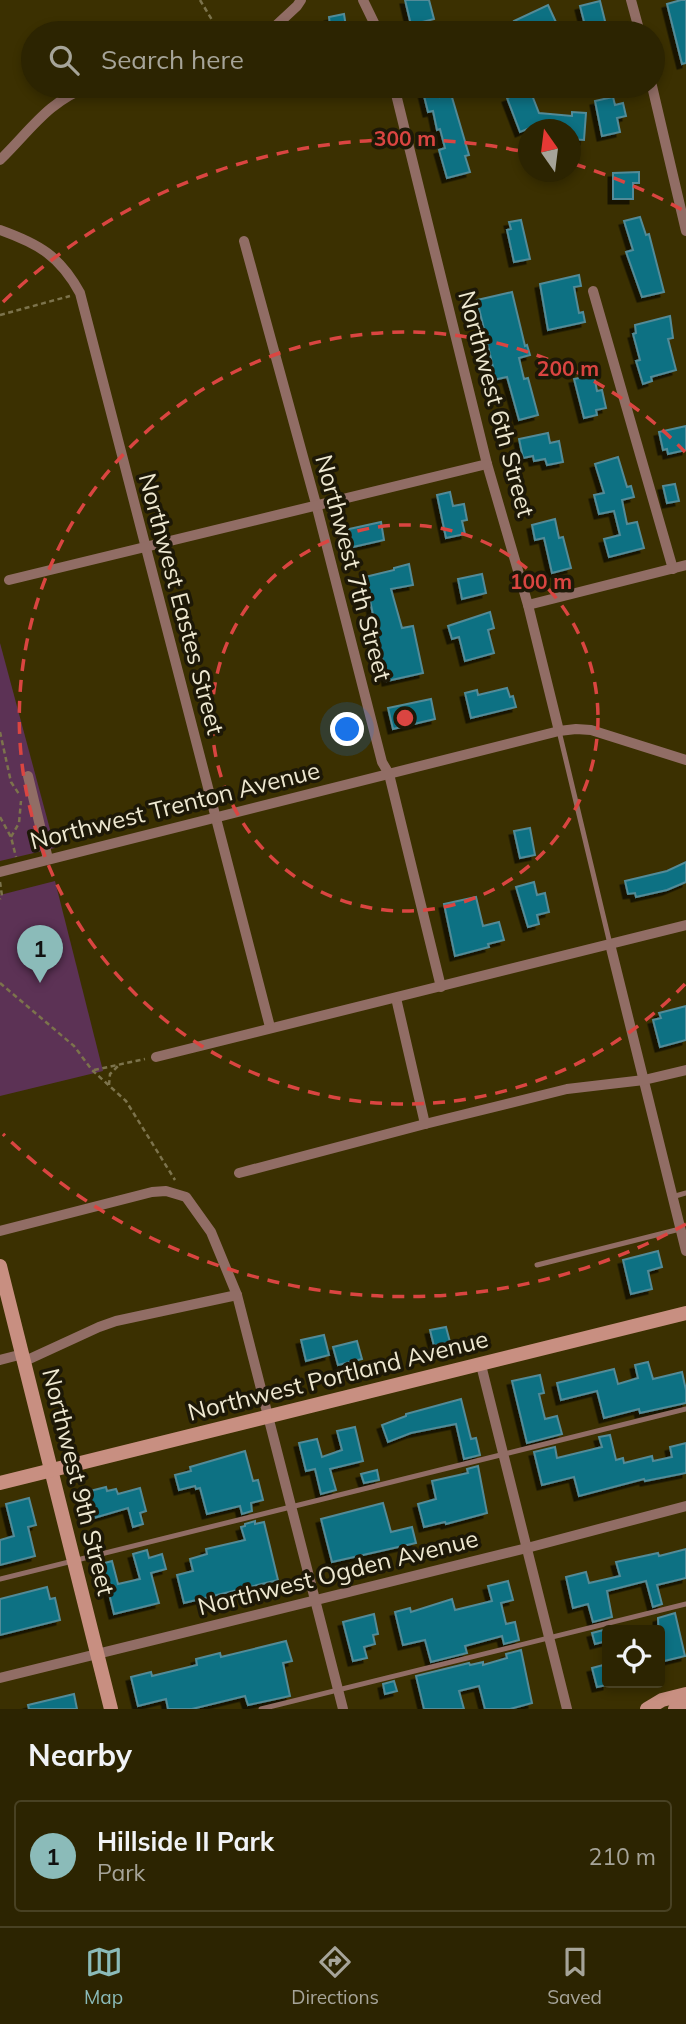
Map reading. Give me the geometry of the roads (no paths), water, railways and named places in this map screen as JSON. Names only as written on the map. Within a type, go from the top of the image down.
[{"type":"street","points":[[281,21],[301,0]]},
{"type":"street","points":[[363,0],[373,21]]},
{"type":"street","points":[[631,0],[637,21]]},
{"type":"street","points":[[0,160],[40,116],[66,98]]},
{"type":"street","name":"Northwest 6th Street","points":[[397,98],[487,464],[528,605],[559,731]]},
{"type":"street","points":[[655,98],[685,227]]},
{"type":"street","name":"Northwest Eastes Street","points":[[0,230],[46,250],[71,276],[80,293],[270,1027]]},
{"type":"street","name":"Northwest 7th Street","points":[[244,241],[316,504],[382,762],[388,774],[441,987]]},
{"type":"street","points":[[593,291],[673,569]]},
{"type":"street","points":[[9,580],[144,545],[487,464]]},
{"type":"street","points":[[528,605],[686,565]]},
{"type":"street","name":"Northwest Trenton Avenue","points":[[0,872],[559,731],[591,730],[686,760]]},
{"type":"street","points":[[28,776],[48,859]]},
{"type":"street","points":[[156,1057],[686,925]]},
{"type":"street","points":[[610,944],[686,1251]]},
{"type":"street","points":[[396,998],[425,1124]]},
{"type":"street","points":[[239,1173],[567,1089],[644,1080],[686,1070]]},
{"type":"street","points":[[0,1231],[152,1192],[166,1191],[186,1197],[211,1232],[237,1295],[343,1709]]},
{"type":"street","name":"Northwest 9th Street","points":[[0,1266],[111,1709]]},
{"type":"street","points":[[0,1360],[24,1357],[107,1324],[237,1295]]},
{"type":"street","name":"Northwest Portland Avenue","points":[[0,1483],[686,1312]]},
{"type":"street","points":[[481,1365],[567,1709]]},
{"type":"street","name":"Northwest Ogden Avenue","points":[[0,1678],[686,1506]]},
{"type":"street","points":[[651,1709],[662,1700],[686,1694]]},
{"type":"street","points":[[675,1709],[686,1706]]},
{"type":"lane","points":[[559,731],[610,944]]},
{"type":"lane","points":[[672,1197],[686,1194]]},
{"type":"lane","points":[[537,1265],[680,1229]]},
{"type":"lane","points":[[0,1579],[686,1409]]},
{"type":"lane","points":[[261,1709],[686,1604]]},
{"type":"place","name":"Hillside II Park","points":[[40,983]]}]
